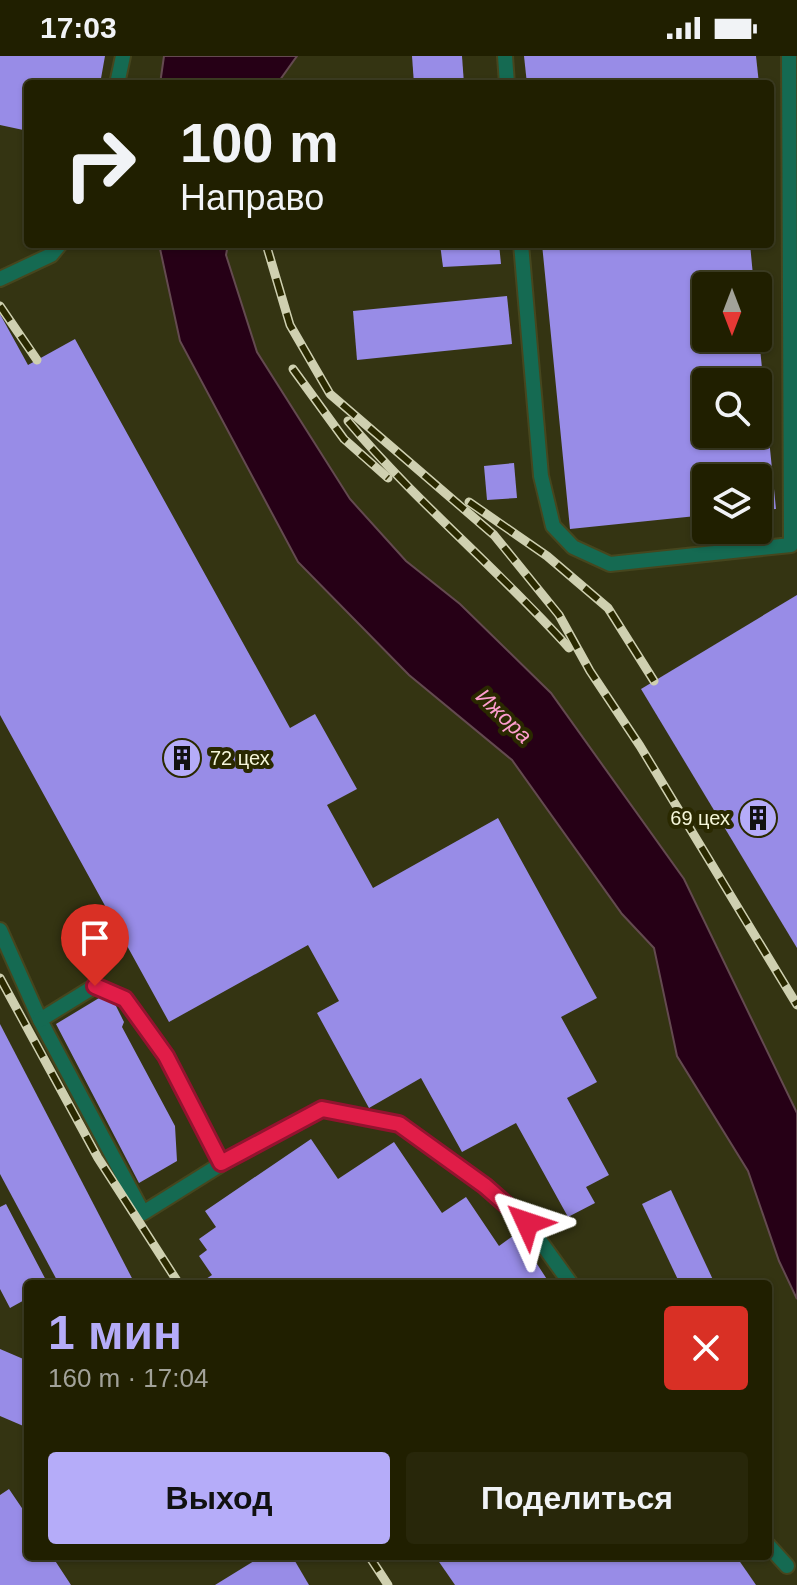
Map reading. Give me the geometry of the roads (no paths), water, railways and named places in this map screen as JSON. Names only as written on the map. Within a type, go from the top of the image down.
[{"type":"lane","points":[[118,80],[123,56]]},
{"type":"lane","points":[[505,56],[507,80]]},
{"type":"lane","points":[[521,248],[541,476],[553,526],[573,547],[610,564],[794,545],[789,56]]},
{"type":"lane","points":[[0,279],[51,255],[57,248]]},
{"type":"lane","points":[[0,930],[40,1020],[143,1213],[221,1163],[322,1109],[399,1124],[485,1186],[527,1223],[568,1280]]},
{"type":"lane","points":[[40,1020],[95,986],[125,999],[166,1056],[221,1163]]},
{"type":"lane","points":[[772,1549],[787,1566]]},
{"type":"water","points":[[164,56],[297,56],[280,80],[161,80]]},
{"type":"water","name":"Ижора","points":[[160,248],[227,248],[226,255],[257,352],[350,499],[406,561],[460,604],[551,693],[684,879],[797,1113],[797,1299],[779,1261],[748,1171],[677,1056],[654,948],[622,914],[512,760],[409,675],[298,562],[180,341]]},
{"type":"railway","points":[[267,248],[290,325],[330,394],[494,535],[559,615],[590,671],[640,746],[797,1005]]},
{"type":"railway","points":[[0,306],[37,360]]},
{"type":"railway","points":[[293,369],[344,439],[388,478]]},
{"type":"railway","points":[[348,421],[401,480],[569,648]]},
{"type":"railway","points":[[469,502],[547,556],[608,608],[654,681]]},
{"type":"railway","points":[[0,978],[98,1158],[176,1280]]},
{"type":"railway","points":[[372,1560],[388,1585]]},
{"type":"place","name":"72 цех","points":[[182,758]]},
{"type":"place","name":"69 цех","points":[[758,818]]}]
